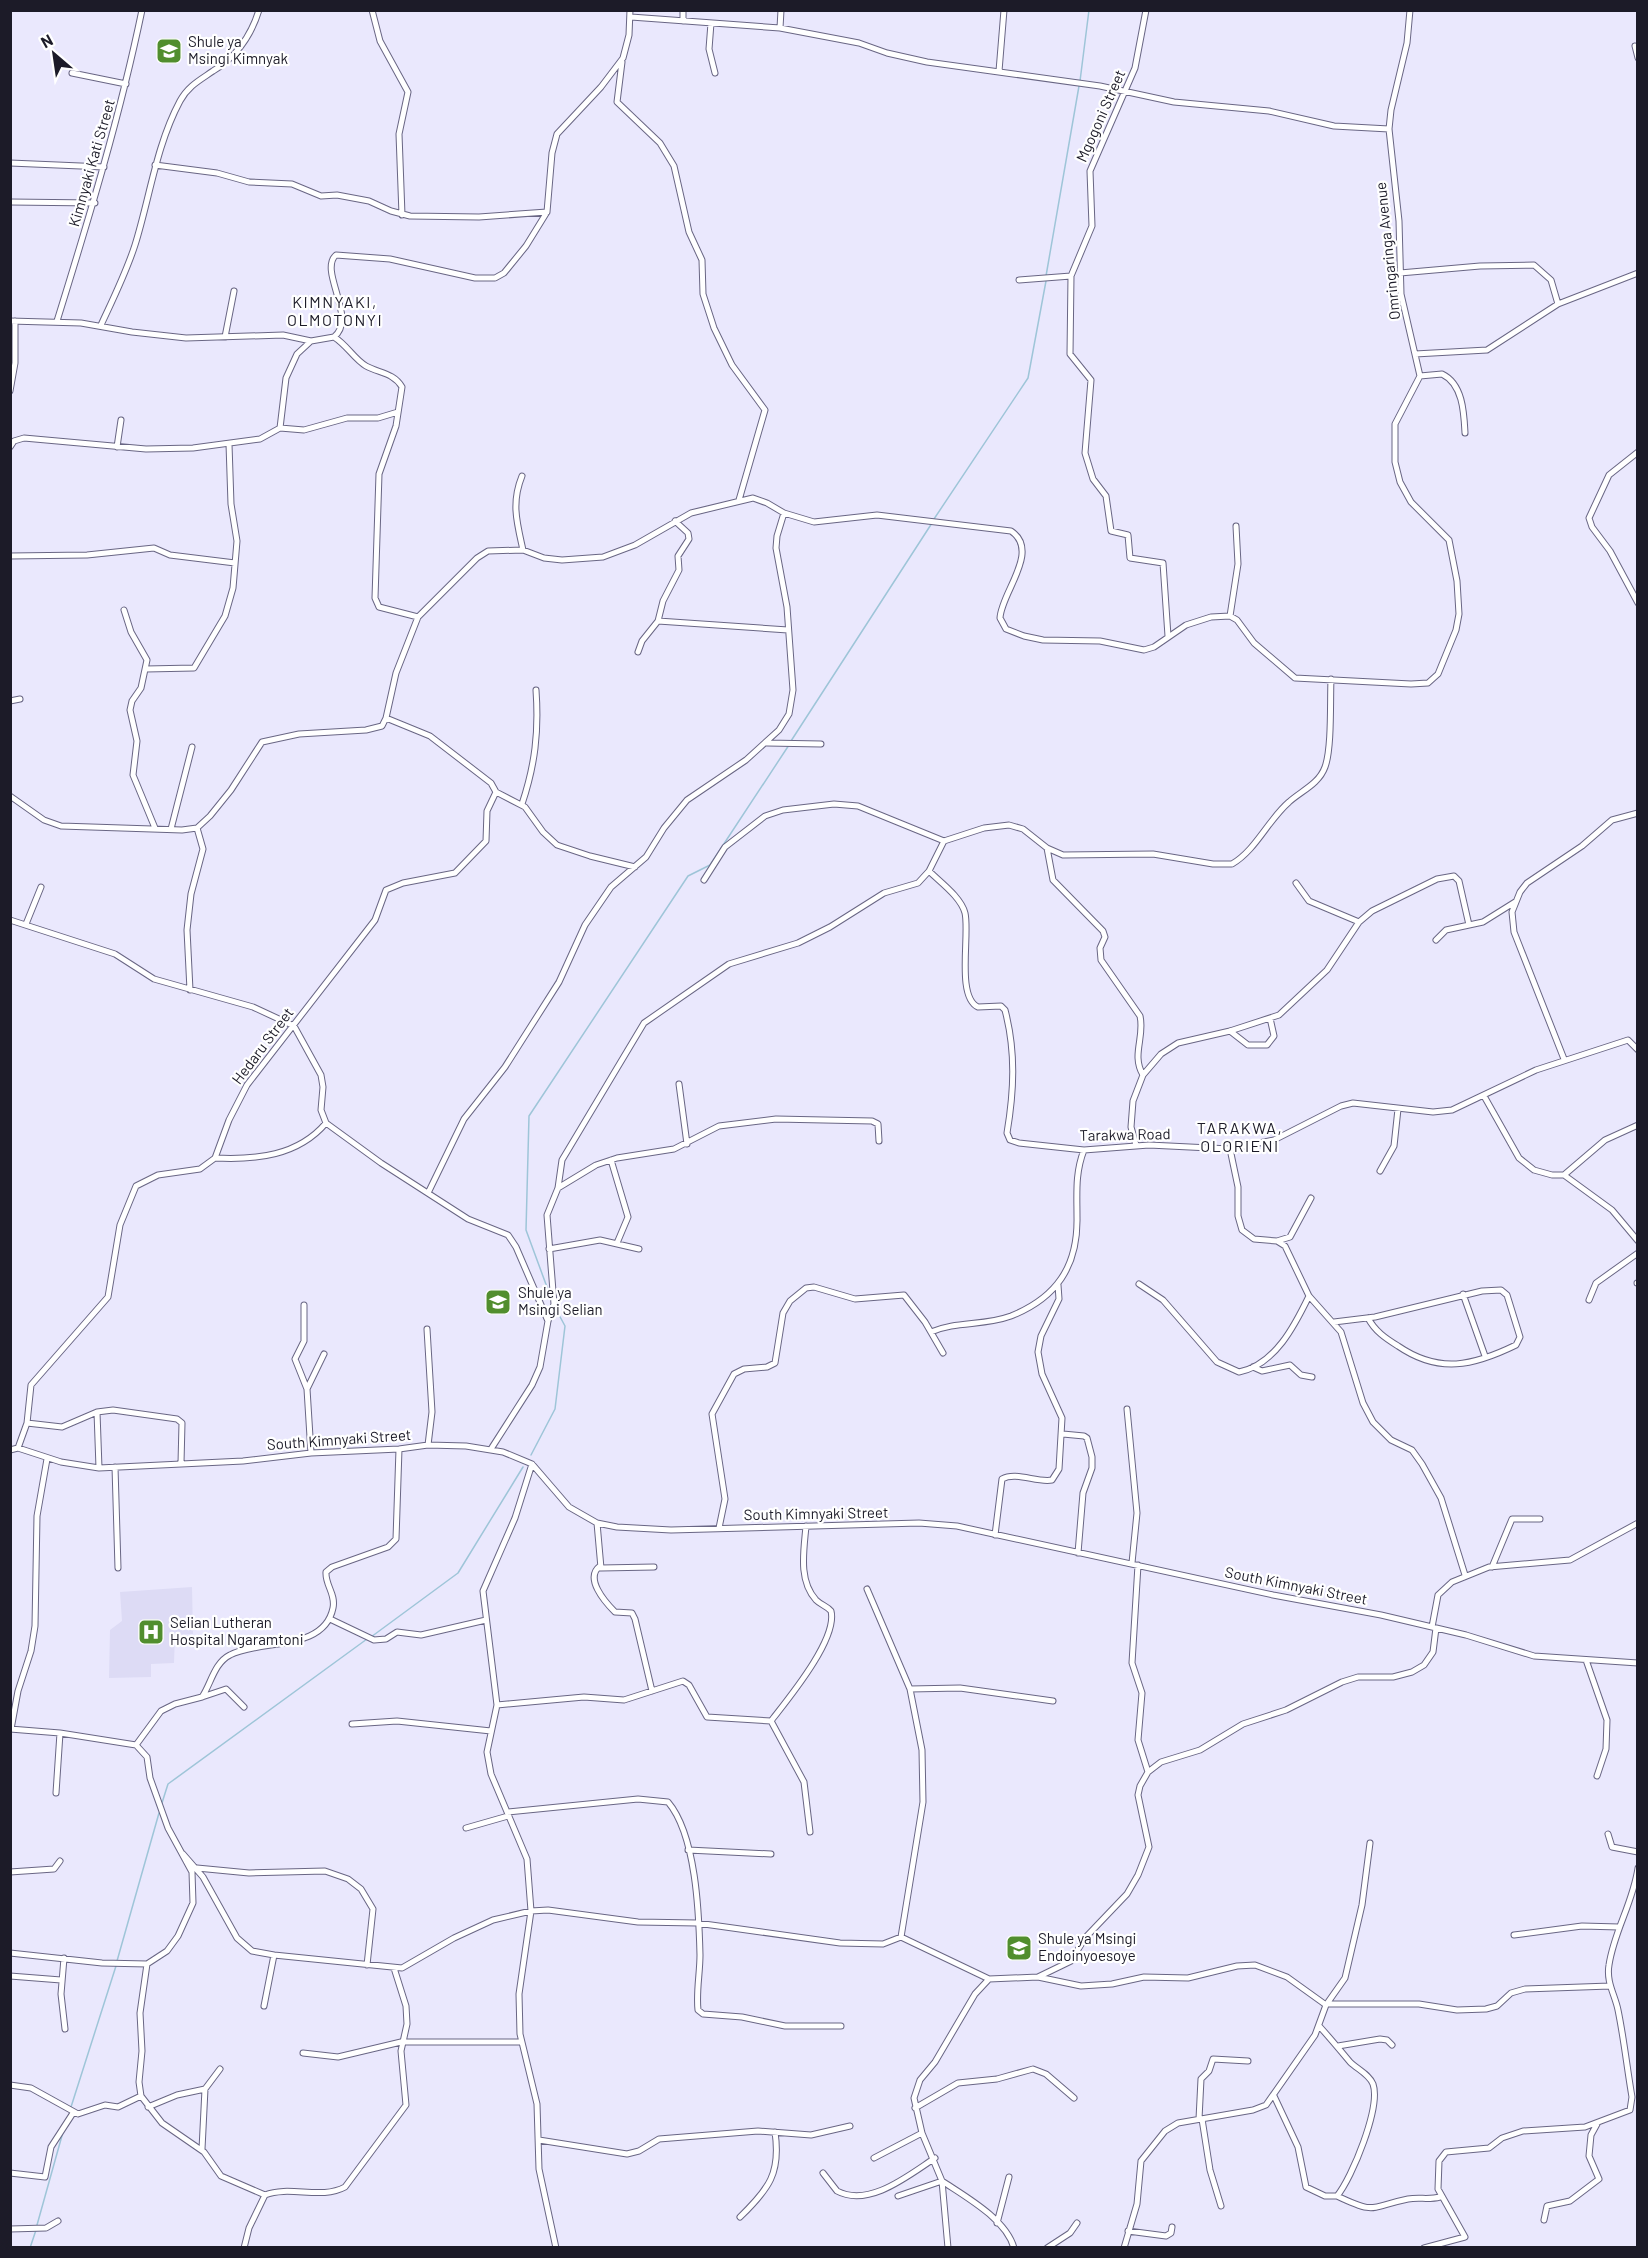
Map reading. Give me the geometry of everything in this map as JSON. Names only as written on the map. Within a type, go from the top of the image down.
[{"type":"street","name":"Kimnyaki Kati Street","points":[[57,321],[95,203],[126,84],[142,10]]},
{"type":"street","points":[[101,325],[135,244],[155,165],[180,100],[199,80],[238,51],[249,36],[259,10]]},
{"type":"street","points":[[372,10],[380,41],[408,92],[399,134],[402,215]]},
{"type":"street","points":[[630,10],[631,17],[617,102],[650,132],[670,159],[689,232],[702,260],[703,294],[714,328],[732,365],[765,410],[739,500]]},
{"type":"street","points":[[683,10],[683,21]]},
{"type":"street","points":[[780,28],[781,10]]},
{"type":"street","points":[[999,71],[1004,10]]},
{"type":"street","name":"Mgogoni Street","points":[[1146,10],[1135,68],[1090,171],[1092,226],[1071,276],[1070,354],[1091,380],[1085,453],[1091,474],[1106,496],[1111,531],[1128,535],[1130,558],[1163,563],[1168,636]]},
{"type":"street","name":"Omringaringa Avenue","points":[[1410,10],[1407,43],[1391,110],[1389,129],[1399,221],[1401,294],[1420,376]]},
{"type":"street","points":[[631,17],[780,28],[859,43],[919,61],[999,71],[1174,102],[1269,111],[1334,126],[1389,129]]},
{"type":"street","points":[[711,23],[709,49],[715,73]]},
{"type":"street","points":[[1635,46],[1638,58]]},
{"type":"street","points":[[334,337],[342,325],[331,264],[336,255],[390,259],[475,278],[495,278],[513,264],[547,212],[552,153],[557,134],[596,92],[623,58]]},
{"type":"street","points":[[72,73],[126,84]]},
{"type":"street","points":[[10,163],[104,167]]},
{"type":"street","points":[[155,165],[218,173],[249,182],[292,184],[325,197],[337,195],[369,201],[402,215],[479,217],[547,212]]},
{"type":"street","points":[[10,202],[95,203]]},
{"type":"street","points":[[1400,273],[1480,266],[1534,265],[1551,280],[1558,304]]},
{"type":"street","points":[[1415,354],[1487,350],[1558,304],[1638,273]]},
{"type":"street","points":[[1019,280],[1071,276]]},
{"type":"street","points":[[225,337],[234,291]]},
{"type":"street","points":[[10,391],[15,363],[13,321],[57,321],[101,325],[158,335],[225,337],[283,334],[311,341],[334,337],[348,346],[362,363],[398,380],[403,395],[394,433],[382,460],[379,474],[376,603],[379,607],[418,617]]},
{"type":"street","points":[[280,429],[288,370],[297,354],[311,341]]},
{"type":"street","points":[[10,796],[44,820],[61,826],[197,828],[222,802],[261,742],[321,731],[366,730],[382,726],[386,718],[396,673],[418,617],[482,554],[500,550],[523,550],[552,559],[603,557],[635,545],[675,521],[708,508],[739,500],[759,500],[784,513],[826,522],[891,516],[1011,531],[1020,540],[1022,554],[1000,615],[1006,629],[1014,633],[1043,640],[1092,640],[1144,650],[1154,647],[1168,636],[1199,620],[1230,615],[1237,620],[1254,643],[1295,678],[1428,683],[1438,674],[1456,630],[1459,594],[1449,540],[1411,502],[1400,482],[1395,462],[1395,424],[1420,376],[1443,374],[1454,384],[1462,406],[1466,433]]},
{"type":"street","points":[[11,443],[24,438],[117,447],[176,449],[260,439],[280,429],[304,430],[346,418],[378,418],[398,412]]},
{"type":"street","points":[[117,447],[121,420]]},
{"type":"street","points":[[146,669],[187,669],[197,665],[225,616],[231,598],[237,541],[231,504],[229,444]]},
{"type":"street","points":[[1638,452],[1609,474],[1589,518],[1592,527],[1610,551],[1638,603]]},
{"type":"street","points":[[522,476],[514,509],[523,550]]},
{"type":"street","points":[[428,1193],[468,1113],[505,1067],[560,982],[591,916],[611,887],[646,857],[664,828],[687,800],[733,771],[785,723],[793,700],[786,593],[776,548],[784,513]]},
{"type":"street","points":[[638,652],[642,641],[658,621],[663,600],[679,570],[678,556],[689,539],[688,533],[675,521]]},
{"type":"street","points":[[1230,615],[1238,564],[1236,526]]},
{"type":"street","points":[[10,556],[87,555],[154,548],[170,555],[235,563]]},
{"type":"street","points":[[124,610],[131,632],[147,660],[141,688],[132,701],[130,710],[137,741],[133,775],[155,828]]},
{"type":"street","points":[[658,621],[788,630]]},
{"type":"street","points":[[704,880],[725,847],[765,816],[792,808],[841,804],[858,806],[944,841],[978,829],[1010,825],[1023,829],[1047,848],[1072,856],[1153,854],[1225,865],[1238,860],[1286,805],[1317,780],[1323,772],[1328,754],[1331,679]]},
{"type":"street","points":[[522,804],[536,756],[538,732],[536,690]]},
{"type":"street","points":[[10,701],[20,699]]},
{"type":"street","points":[[386,718],[430,736],[453,752],[491,783],[496,792],[522,804],[543,832],[557,845],[636,867]]},
{"type":"street","points":[[766,742],[821,744]]},
{"type":"street","points":[[171,829],[192,747]]},
{"type":"street","name":"Hedaru Street","points":[[214,1158],[229,1120],[247,1085],[375,921],[386,890],[402,883],[449,876],[461,869],[481,848],[488,836],[487,811],[496,792]]},
{"type":"street","points":[[1564,1059],[1514,932],[1512,912],[1515,902],[1524,887],[1538,874],[1582,846],[1612,820],[1638,813]]},
{"type":"street","points":[[190,990],[187,930],[191,894],[203,849],[197,828]]},
{"type":"street","points":[[491,1449],[532,1385],[540,1367],[548,1322],[554,1304],[547,1215],[558,1188],[560,1168],[568,1148],[649,1018],[729,964],[808,939],[884,893],[918,884],[929,871],[944,841]]},
{"type":"street","points":[[1047,848],[1053,880],[1103,931],[1105,937],[1100,948],[1101,960],[1140,1016],[1142,1024],[1137,1054],[1143,1075]]},
{"type":"street","name":"Tarakwa Road","points":[[929,871],[952,894],[965,914],[966,982],[971,1002],[978,1007],[1000,1006],[1005,1010],[1013,1053],[1013,1097],[1007,1136],[1035,1146],[1084,1150],[1136,1145],[1230,1149],[1274,1140],[1346,1104],[1361,1103],[1433,1112],[1452,1110],[1564,1059],[1628,1040],[1638,1050]]},
{"type":"street","points":[[1136,1145],[1131,1127],[1131,1112],[1143,1075],[1161,1054],[1178,1043],[1230,1031],[1283,1012],[1301,992],[1327,970],[1359,922],[1392,899],[1451,875],[1459,881],[1469,925]]},
{"type":"street","points":[[1296,883],[1309,901],[1359,922]]},
{"type":"street","points":[[26,924],[42,887]]},
{"type":"street","points":[[1437,940],[1446,930],[1483,922],[1515,902]]},
{"type":"street","points":[[10,920],[115,954],[154,979],[253,1007],[294,1026],[321,1075],[323,1087],[321,1110],[326,1123],[468,1219],[508,1235],[516,1247],[548,1322]]},
{"type":"street","points":[[1230,1031],[1248,1046],[1268,1045],[1274,1036],[1270,1018]]},
{"type":"street","points":[[679,1084],[687,1144]]},
{"type":"street","points":[[1484,1096],[1519,1158],[1534,1170],[1552,1175],[1564,1175],[1612,1210],[1638,1241]]},
{"type":"street","points":[[1380,1171],[1394,1146],[1398,1109]]},
{"type":"street","points":[[558,1188],[587,1169],[611,1160],[664,1151],[687,1144],[705,1131],[719,1126],[785,1119],[872,1121],[878,1124],[879,1141]]},
{"type":"street","points":[[10,1450],[18,1448],[27,1423],[31,1385],[108,1297],[120,1225],[136,1186],[158,1175],[200,1169],[214,1158],[248,1158],[292,1149],[310,1140],[326,1123]]},
{"type":"street","points":[[1564,1175],[1605,1140],[1638,1125]]},
{"type":"street","points":[[1230,1149],[1238,1187],[1238,1216],[1242,1230],[1254,1239],[1278,1241],[1290,1237],[1311,1198]]},
{"type":"street","points":[[931,1332],[948,1326],[980,1324],[1009,1317],[1041,1301],[1058,1285],[1072,1256],[1076,1239],[1076,1178],[1084,1150]]},
{"type":"street","points":[[611,1160],[628,1218],[617,1243]]},
{"type":"street","points":[[549,1249],[600,1240],[639,1249]]},
{"type":"street","points":[[1278,1241],[1288,1252],[1308,1296],[1334,1322],[1346,1344],[1368,1413],[1380,1431],[1412,1450],[1441,1498],[1466,1575]]},
{"type":"street","points":[[1589,1300],[1596,1283],[1638,1253]]},
{"type":"street","points":[[1139,1284],[1163,1300],[1217,1362],[1234,1371],[1252,1367],[1275,1350],[1298,1319],[1308,1296]]},
{"type":"street","points":[[995,1535],[1002,1479],[1011,1476],[1053,1480],[1059,1469],[1063,1434],[1062,1418],[1041,1374],[1038,1352],[1041,1336],[1059,1299],[1058,1285]]},
{"type":"street","points":[[719,1528],[725,1499],[712,1414],[734,1374],[744,1369],[766,1367],[775,1363],[783,1312],[798,1294],[814,1287],[855,1299],[904,1295],[943,1353]]},
{"type":"street","points":[[1334,1322],[1368,1318],[1463,1294],[1494,1289],[1507,1295],[1518,1330],[1519,1341],[1485,1356],[1452,1365],[1413,1356],[1384,1337],[1368,1318]]},
{"type":"street","points":[[1463,1294],[1485,1356]]},
{"type":"street","points":[[304,1305],[304,1341],[295,1359],[308,1389],[311,1452]]},
{"type":"street","points":[[427,1329],[432,1412],[428,1445]]},
{"type":"street","points":[[308,1389],[324,1354]]},
{"type":"street","points":[[1252,1367],[1262,1371],[1290,1365],[1302,1375],[1312,1377]]},
{"type":"street","points":[[1127,1409],[1137,1513],[1132,1663],[1142,1693],[1138,1740],[1148,1772]]},
{"type":"street","points":[[27,1423],[62,1427],[97,1412],[142,1413],[180,1421],[181,1463]]},
{"type":"street","points":[[97,1412],[99,1468]]},
{"type":"street","points":[[1063,1434],[1088,1438],[1092,1457],[1092,1468],[1083,1493],[1078,1553]]},
{"type":"street","name":"South Kimnyaki Street","points":[[18,1448],[47,1459],[99,1468],[243,1461],[311,1452],[399,1449],[428,1445],[491,1449],[532,1464],[569,1507],[597,1523],[652,1530],[932,1523],[957,1526],[1434,1628],[1534,1656],[1638,1663]]},
{"type":"street","points":[[202,1697],[219,1665],[230,1655],[308,1636],[321,1629],[330,1619],[334,1601],[326,1580],[326,1572],[332,1567],[388,1546],[396,1539],[399,1449]]},
{"type":"street","points":[[47,1459],[38,1516],[35,1626],[31,1651],[18,1691],[11,1729],[60,1733],[130,1746],[136,1745],[161,1711],[175,1704],[226,1689],[244,1707]]},
{"type":"street","points":[[532,1464],[515,1518],[485,1582],[486,1620],[497,1705],[487,1761],[527,1859],[531,1911],[519,1994],[521,2042],[537,2104],[539,2169],[556,2247]]},
{"type":"street","points":[[115,1467],[118,1568]]},
{"type":"street","points":[[1492,1567],[1512,1520],[1540,1519]]},
{"type":"street","points":[[597,1523],[600,1566],[595,1571],[594,1580],[604,1599],[615,1612],[634,1616],[652,1691]]},
{"type":"street","points":[[1038,1977],[1071,1961],[1089,1932],[1127,1894],[1135,1882],[1149,1847],[1138,1795],[1148,1772],[1161,1762],[1200,1750],[1243,1724],[1286,1710],[1342,1682],[1358,1677],[1393,1677],[1412,1672],[1424,1665],[1433,1652],[1438,1595],[1452,1582],[1492,1567],[1570,1560],[1638,1523]]},
{"type":"street","points":[[771,1721],[817,1656],[831,1627],[831,1611],[816,1600],[807,1582],[804,1569],[806,1527]]},
{"type":"street","points":[[600,1566],[605,1569],[654,1567]]},
{"type":"street","points":[[867,1589],[910,1689],[924,1774],[921,1815],[901,1937]]},
{"type":"street","points":[[330,1619],[374,1640],[386,1639],[397,1632],[421,1635],[486,1620]]},
{"type":"street","points":[[1586,1660],[1604,1704],[1607,1720],[1606,1749],[1597,1776]]},
{"type":"street","points":[[497,1705],[584,1697],[624,1700],[679,1682],[687,1682],[707,1717],[771,1721]]},
{"type":"street","points":[[910,1689],[960,1688],[1053,1701]]},
{"type":"street","points":[[352,1724],[397,1721],[491,1731]]},
{"type":"street","points":[[771,1721],[804,1782],[810,1832]]},
{"type":"street","points":[[56,1793],[60,1733]]},
{"type":"street","points":[[10,1953],[116,1964],[147,1964],[167,1951],[191,1912],[194,1882],[191,1867],[168,1828],[153,1789],[147,1757],[136,1745]]},
{"type":"street","points":[[466,1828],[507,1814],[581,1803],[660,1800],[672,1807],[688,1850],[698,1923],[699,2012],[785,2026],[841,2026]]},
{"type":"street","points":[[1608,1834],[1612,1847],[1638,1852]]},
{"type":"street","points":[[1124,2247],[1137,2204],[1139,2167],[1143,2155],[1172,2126],[1261,2108],[1274,2096],[1320,2026],[1326,2005],[1346,1974],[1365,1887],[1370,1842]]},
{"type":"street","points":[[688,1850],[771,1854]]},
{"type":"street","points":[[183,1854],[197,1868],[237,1938],[252,1951],[394,1968],[406,1967],[454,1938],[493,1920],[531,1911],[548,1910],[638,1922],[698,1923],[840,1943],[883,1944],[901,1937],[989,1979],[1038,1977],[1081,1986],[1112,1984],[1144,1977],[1188,1978],[1236,1966],[1255,1965],[1287,1977],[1326,2005],[1419,2004],[1457,2010],[1486,2009],[1497,2006],[1511,1993],[1525,1989],[1610,1986]]},
{"type":"street","points":[[10,1872],[54,1869],[60,1861]]},
{"type":"street","points":[[197,1868],[249,1873],[325,1872],[348,1879],[361,1890],[373,1909],[367,1965]]},
{"type":"street","points":[[1630,2110],[1632,2097],[1620,2020],[1610,1986],[1608,1967],[1619,1927],[1629,1907],[1638,1868]]},
{"type":"street","points":[[1514,1935],[1582,1926],[1619,1927]]},
{"type":"street","points":[[264,2006],[274,1955]]},
{"type":"street","points":[[64,1958],[61,1980],[65,2029]]},
{"type":"street","points":[[147,1964],[141,2013],[142,2051],[139,2082],[141,2096],[162,2123],[202,2150],[221,2176],[265,2196],[277,2193],[332,2192],[348,2184],[404,2112],[407,2096],[401,2042],[407,2024],[406,2006],[394,1968]]},
{"type":"street","points":[[10,1976],[61,1980]]},
{"type":"street","points":[[948,2247],[942,2181],[935,2158],[922,2133],[915,2108],[915,2098],[920,2080],[934,2062],[975,1994],[989,1979]]},
{"type":"street","points":[[1320,2026],[1352,2063],[1369,2078],[1374,2099],[1362,2146],[1337,2196]]},
{"type":"street","points":[[1338,2046],[1380,2040],[1387,2040],[1392,2045]]},
{"type":"street","points":[[303,2053],[338,2057],[401,2042],[521,2042]]},
{"type":"street","points":[[1221,2206],[1210,2170],[1200,2119],[1201,2079],[1209,2071],[1213,2059],[1248,2061]]},
{"type":"street","points":[[202,2150],[205,2089],[220,2069]]},
{"type":"street","points":[[915,2108],[958,2084],[997,2079],[1033,2070],[1046,2074],[1074,2098]]},
{"type":"street","points":[[10,2085],[31,2088],[73,2113],[85,2113],[105,2105],[118,2107],[141,2096]]},
{"type":"street","points":[[148,2107],[171,2097],[205,2089]]},
{"type":"street","points":[[1274,2096],[1298,2147],[1306,2187],[1325,2196],[1337,2196],[1365,2209],[1389,2206],[1406,2200],[1440,2197]]},
{"type":"street","points":[[1424,2247],[1465,2236],[1440,2197],[1439,2161],[1446,2152],[1489,2148],[1502,2138],[1522,2131],[1577,2128],[1630,2110],[1638,2112]]},
{"type":"street","points":[[10,2173],[45,2177],[51,2147],[73,2113]]},
{"type":"street","points":[[1544,2220],[1547,2206],[1570,2200],[1599,2179],[1589,2156],[1591,2135],[1598,2122]]},
{"type":"street","points":[[539,2140],[627,2154],[639,2151],[658,2139],[758,2131],[811,2135],[850,2126]]},
{"type":"street","points":[[740,2217],[766,2189],[772,2177],[778,2157],[775,2132]]},
{"type":"street","points":[[874,2158],[922,2133]]},
{"type":"street","points":[[823,2173],[837,2191],[844,2195],[858,2196],[888,2187],[935,2158]]},
{"type":"street","points":[[998,2223],[1010,2177]]},
{"type":"street","points":[[898,2196],[919,2191],[942,2181]]},
{"type":"street","points":[[942,2181],[998,2223],[1010,2236],[1014,2247]]},
{"type":"street","points":[[244,2247],[249,2228],[265,2196]]},
{"type":"street","points":[[10,2229],[46,2228],[58,2221]]},
{"type":"street","points":[[1047,2247],[1071,2233],[1077,2223]]},
{"type":"street","points":[[1128,2231],[1166,2236],[1172,2227]]},
{"type":"shaded area","name":"Selian Lutheran Hospital Ngaramtoni","points":[[192,1587],[193,1634],[175,1635],[174,1663],[151,1664],[151,1677],[109,1678],[110,1630],[122,1621],[120,1592]]},
{"type":"waterway","points":[[1080,81],[1089,10]]},
{"type":"waterway","points":[[1046,276],[1079,86]]},
{"type":"waterway","points":[[934,519],[1028,378],[1046,281]]},
{"type":"waterway","points":[[791,741],[932,523]]},
{"type":"waterway","points":[[551,1298],[526,1230],[529,1116],[688,876],[710,865],[789,745]]},
{"type":"waterway","points":[[531,1455],[555,1409],[565,1326],[558,1313]]},
{"type":"waterway","points":[[371,1637],[458,1573],[523,1467]]},
{"type":"waterway","points":[[161,1806],[168,1784],[367,1639]]},
{"type":"waterway","points":[[117,1961],[159,1813]]},
{"type":"waterway","points":[[71,2107],[116,1966]]},
{"type":"waterway","points":[[37,2225],[63,2132]]},
{"type":"waterway","points":[[30,2248],[36,2230]]},
{"type":"place","name":"Shule ya Msingi Kimnyak","points":[[169,51]]},
{"type":"place","name":"Shule ya Msingi Selian","points":[[498,1302]]},
{"type":"place","name":"Selian Lutheran Hospital Ngaramtoni","points":[[151,1632]]},
{"type":"place","name":"Shule ya Msingi Endoinyoesoye","points":[[1019,1948]]},
{"type":"district","name":"KIMNYAKI, OLMOTONYI","points":[[335,311]]},
{"type":"district","name":"TARAKWA, OLORIENI","points":[[1240,1137]]}]
